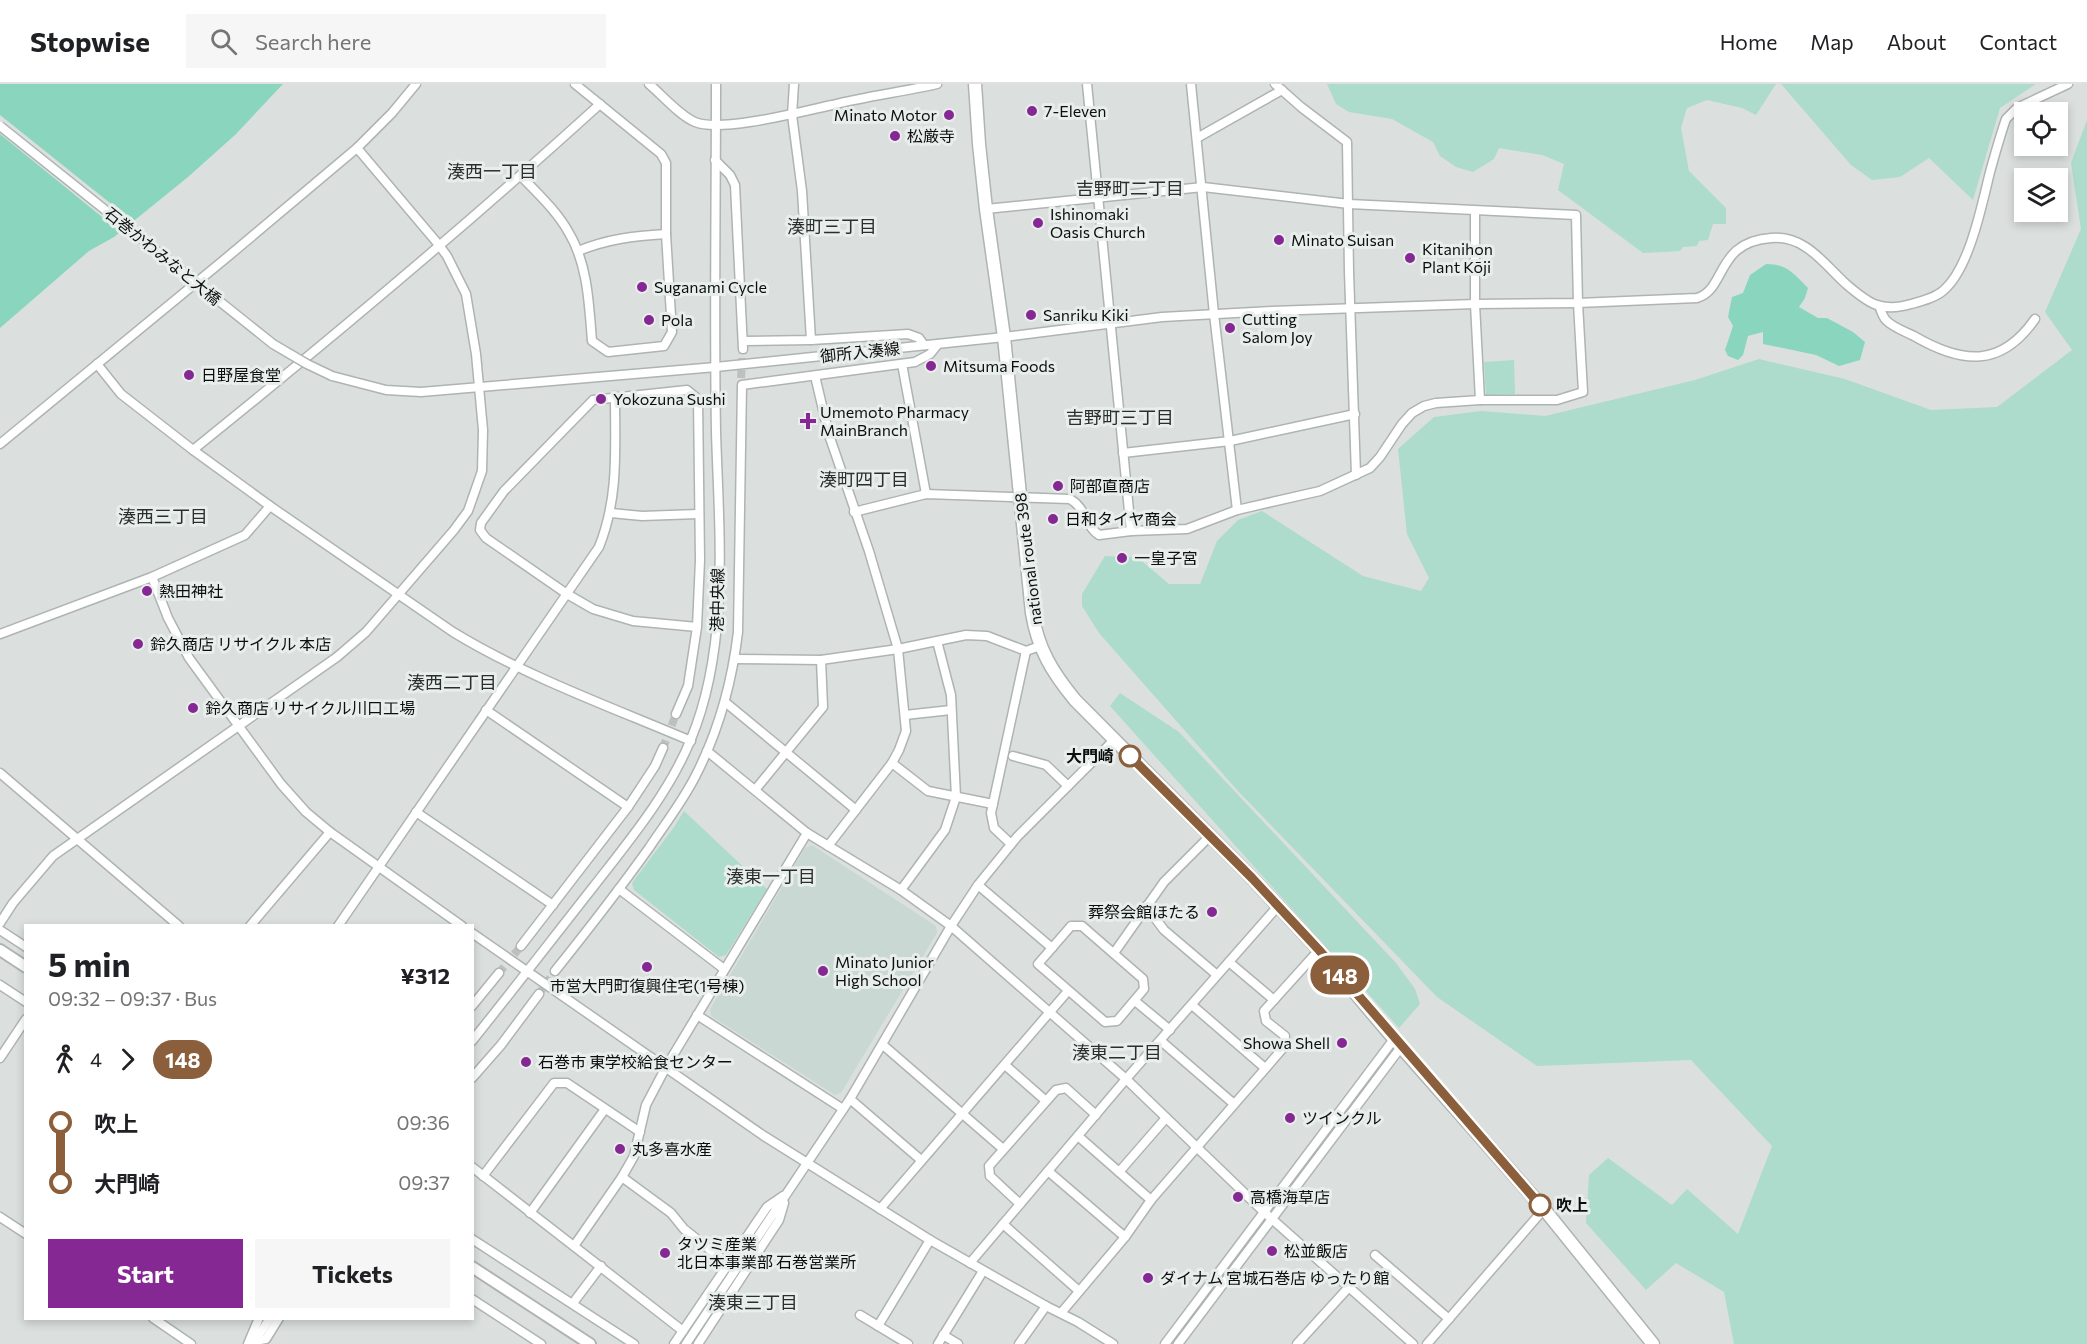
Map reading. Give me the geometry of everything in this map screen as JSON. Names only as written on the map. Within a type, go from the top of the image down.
[{"type":"highway","name":"national route 398","points":[[975,84],[986,209],[1004,337],[1032,613],[1040,646],[1055,675],[1075,700],[1319,950],[1398,1043],[1483,1137],[1653,1344]]},
{"type":"main road","points":[[0,950],[24,966]]},
{"type":"main road","points":[[474,1269],[590,1344]]},
{"type":"street","points":[[0,444],[357,148],[392,113],[416,84]]},
{"type":"street","points":[[521,176],[558,215],[578,251],[586,283],[592,341],[609,352],[664,346],[672,332],[666,234],[666,163],[660,154],[575,84]]},
{"type":"street","points":[[649,84],[696,122],[716,124],[792,116],[833,104],[937,84]]},
{"type":"street","name":"港中央線","points":[[474,1038],[619,853],[668,784],[690,741],[711,676],[717,638],[719,510],[714,274],[716,84]]},
{"type":"street","points":[[794,84],[792,116],[801,191],[811,340]]},
{"type":"street","points":[[1088,84],[1097,198],[1131,531]]},
{"type":"street","points":[[1191,84],[1214,314],[1237,510]]},
{"type":"street","points":[[1880,308],[1904,306],[1929,299],[1945,289],[1959,268],[1976,230],[2006,119],[2017,108],[2068,84]]},
{"type":"street","points":[[1197,138],[1279,87],[1347,142],[1356,475]]},
{"type":"street","points":[[193,450],[360,315],[521,176],[600,104]]},
{"type":"street","name":"石巻かわみなと大橋","points":[[0,126],[273,344],[307,364],[332,376],[386,390],[422,392],[478,387]]},
{"type":"street","points":[[0,923],[32,879],[53,856],[337,657],[366,632],[468,511],[482,471],[484,450],[476,354],[466,294],[440,245],[357,148]]},
{"type":"street","points":[[716,160],[730,175],[735,185],[743,345],[908,334],[919,338],[924,345]]},
{"type":"street","points":[[854,512],[926,494],[1070,499],[1081,507],[1099,535],[1131,531],[1187,529],[1237,510],[1320,491],[1370,468],[1402,424],[1412,413],[1424,406],[1480,400],[1557,400],[1584,392],[1578,303],[1576,215],[1475,212],[1349,204],[1203,187],[986,209]]},
{"type":"street","points":[[1475,212],[1475,304],[1480,400]]},
{"type":"street","points":[[578,251],[624,237],[666,234]]},
{"type":"street","name":"御所入湊線","points":[[478,387],[716,367],[1004,337],[1162,317],[1701,297],[1709,290],[1739,247],[1753,240],[1774,238],[1794,241],[1807,247],[1846,284],[1880,308],[1885,320],[1934,348],[1963,357],[1979,358],[1999,352],[2026,332],[2036,319]]},
{"type":"street","points":[[555,971],[619,889],[671,816],[696,775],[725,702],[735,659],[738,632],[742,381],[815,376],[902,364],[922,360],[938,344]]},
{"type":"street","points":[[98,364],[121,394],[193,450],[270,507],[477,647],[534,675],[690,741]]},
{"type":"street","points":[[902,364],[926,494]]},
{"type":"street","points":[[815,376],[829,435],[869,551],[898,649],[905,715],[904,739],[892,763],[828,846]]},
{"type":"street","points":[[676,714],[688,686],[698,627],[700,560],[698,399],[687,390],[592,400],[504,491],[481,523],[480,530],[486,538],[567,594],[593,609],[633,621],[698,627]]},
{"type":"street","points":[[339,924],[599,547],[611,513],[615,471],[615,396]]},
{"type":"street","points":[[1123,453],[1230,441],[1354,414]]},
{"type":"street","points":[[0,634],[152,577],[245,535],[270,507]]},
{"type":"street","points":[[611,513],[642,516],[698,514]]},
{"type":"street","points":[[152,577],[168,618],[189,658],[281,784],[306,812],[330,832],[459,924]]},
{"type":"street","points":[[735,659],[821,660],[898,649],[966,635],[987,636],[1026,651],[1040,646]]},
{"type":"street","points":[[901,890],[945,830],[956,797],[951,695],[938,640]]},
{"type":"street","points":[[1011,844],[994,828],[991,813],[1026,651]]},
{"type":"street","points":[[755,790],[823,707],[821,660]]},
{"type":"street","points":[[725,702],[856,810]]},
{"type":"street","points":[[486,710],[628,807]]},
{"type":"street","points":[[905,715],[951,710]]},
{"type":"street","points":[[686,1344],[850,1099],[951,926],[978,885],[1011,844],[1114,740]]},
{"type":"street","points":[[521,946],[628,807],[656,766],[663,748]]},
{"type":"street","points":[[707,751],[807,833],[901,890],[951,926],[1126,1079],[1272,1220],[1413,1344]]},
{"type":"street","points":[[1013,756],[1046,765],[1068,786]]},
{"type":"street","points":[[892,763],[928,791],[993,804]]},
{"type":"street","points":[[0,773],[177,924]]},
{"type":"street","points":[[416,812],[553,905]]},
{"type":"street","points":[[252,924],[330,832]]},
{"type":"street","points":[[574,1246],[634,1156],[646,1105],[666,1067],[807,833]]},
{"type":"street","points":[[1114,953],[1164,882],[1210,836]]},
{"type":"street","points":[[978,885],[1052,948]]},
{"type":"street","points":[[619,889],[724,969]]},
{"type":"street","points":[[1146,906],[1164,930],[1217,975]]},
{"type":"street","points":[[970,1263],[1126,1079],[1278,906]]},
{"type":"street","points":[[1071,926],[1082,926],[1143,979],[1144,989],[1116,1021],[1106,1022],[1038,964],[1052,948],[1071,926]]},
{"type":"street","points":[[0,930],[24,946]]},
{"type":"street","points":[[474,934],[764,1136],[930,1240],[1113,1344]]},
{"type":"street","points":[[1061,1313],[1125,1237],[1151,1200],[1284,1047],[1285,1036],[1266,1021],[1264,1011],[1319,950]]},
{"type":"street","points":[[1229,962],[1274,1000]]},
{"type":"street","points":[[474,1004],[499,973]]},
{"type":"street","points":[[0,985],[24,1001]]},
{"type":"street","points":[[880,1209],[1068,991]]},
{"type":"street","points":[[474,1076],[501,1045],[539,994]]},
{"type":"street","points":[[1134,1001],[1170,1030]]},
{"type":"street","points":[[1192,1005],[1265,1068]]},
{"type":"street","points":[[697,1015],[843,1109]]},
{"type":"street","points":[[0,1058],[24,1022]]},
{"type":"street","points":[[1161,1041],[1234,1104]]},
{"type":"street","points":[[1165,1344],[1327,1128],[1398,1043]]},
{"type":"street","points":[[1178,1344],[1335,1135],[1398,1043]]},
{"type":"street","points":[[883,1045],[1004,1149]]},
{"type":"street","points":[[1005,1065],[1046,1101]]},
{"type":"street","points":[[483,1176],[554,1083],[567,1083],[640,1132]]},
{"type":"street","points":[[1020,1204],[990,1176],[989,1166],[1056,1090],[1066,1088],[1096,1114]]},
{"type":"street","points":[[850,1099],[921,1160]]},
{"type":"street","points":[[530,1213],[605,1109]]},
{"type":"street","points":[[1119,1172],[1166,1118]]},
{"type":"street","points":[[1327,1128],[1335,1135]]},
{"type":"street","points":[[1078,1136],[1151,1200]]},
{"type":"street","points":[[474,1169],[683,1331]]},
{"type":"street","points":[[1048,1171],[1125,1237]]},
{"type":"street","points":[[622,1177],[671,1213],[684,1229],[728,1264]]},
{"type":"street","points":[[674,1344],[767,1207],[787,1193]]},
{"type":"street","points":[[701,1343],[779,1220],[787,1193]]},
{"type":"street","points":[[1426,1344],[1544,1209]]},
{"type":"street","points":[[0,1217],[24,1233]]},
{"type":"street","points":[[1003,1224],[1079,1291]]},
{"type":"street","points":[[474,1240],[634,1344]]},
{"type":"street","points":[[878,1326],[930,1240]]},
{"type":"street","points":[[1375,1255],[1449,1319]]},
{"type":"street","points":[[573,1303],[601,1266]]},
{"type":"street","points":[[938,1344],[983,1271]]},
{"type":"street","points":[[1298,1344],[1349,1287]]},
{"type":"street","points":[[1203,1293],[1212,1299]]},
{"type":"street","points":[[474,1300],[541,1344]]},
{"type":"street","points":[[1019,1344],[1046,1306]]},
{"type":"street","points":[[860,1315],[908,1344]]},
{"type":"street","points":[[156,1320],[191,1344]]},
{"type":"street","points":[[252,1343],[258,1320]]},
{"type":"street","points":[[252,1343],[269,1320]]},
{"type":"street","points":[[252,1343],[266,1338],[278,1320]]},
{"type":"street","points":[[944,1335],[958,1344]]},
{"type":"shaded area","points":[[0,84],[283,84],[235,135],[188,177],[114,237],[89,251],[0,328]]},
{"type":"shaded area","points":[[1327,84],[1776,84],[1756,115],[1742,108],[1707,100],[1687,108],[1681,128],[1689,171],[1726,208],[1726,224],[1713,224],[1708,240],[1699,241],[1697,246],[1683,247],[1680,251],[1643,253],[1558,190],[1564,164],[1542,155],[1499,148],[1494,159],[1473,172],[1456,167],[1440,156],[1433,142],[1392,119],[1349,112],[1336,104]]},
{"type":"shaded area","points":[[1781,84],[2036,84],[2000,108],[1973,200],[1929,158],[1900,177],[1872,180],[1851,165]]},
{"type":"shaded area","points":[[2087,120],[2087,1344],[1734,1344],[1724,1292],[1676,1263],[1646,1290],[1586,1223],[1589,1175],[1608,1158],[1672,1205],[1687,1189],[1738,1234],[1772,1146],[1691,1060],[1537,1066],[1437,997],[1237,790],[1099,633],[1082,606],[1082,594],[1105,556],[1137,557],[1169,584],[1200,584],[1217,541],[1238,520],[1262,511],[1363,576],[1421,591],[1429,578],[1407,534],[1398,449],[1434,417],[1481,411],[1545,416],[1695,380],[1759,359],[1845,379],[1931,410],[1997,407],[2072,350],[2045,312],[2081,229],[2071,163]]},
{"type":"shaded area","points":[[1766,264],[1785,268],[1808,288],[1799,307],[1818,318],[1827,318],[1853,332],[1865,342],[1860,360],[1839,366],[1816,355],[1763,344],[1763,332],[1748,336],[1743,355],[1738,360],[1728,356],[1725,350],[1733,326],[1728,317],[1732,297],[1743,293],[1750,275]]},
{"type":"shaded area","points":[[1514,360],[1515,394],[1486,395],[1484,362]]},
{"type":"shaded area","points":[[1120,693],[1179,732],[1396,963],[1415,989],[1420,1004],[1399,1028],[1110,706]]},
{"type":"shaded area","points":[[684,811],[767,889],[726,955],[719,957],[634,890],[632,883]]},
{"type":"shaded area","name":"Minato Junior High School","points":[[812,845],[936,926],[937,933],[841,1093],[835,1095],[711,1016],[710,1009],[805,848]]},
{"type":"pier","points":[[0,115],[135,223],[123,234],[0,134]]},
{"type":"tunnel","points":[[741,378],[743,349]]},
{"type":"tunnel","points":[[663,748],[676,714]]},
{"type":"tunnel","points":[[499,973],[521,946]]},
{"type":"tunnel","points":[[539,994],[555,971]]},
{"type":"bus line","name":"148","points":[[1130,756],[1252,878],[1319,950],[1540,1205]]},
{"type":"place","name":"7-Eleven","points":[[1032,111]]},
{"type":"place","name":"Minato Motor","points":[[949,115]]},
{"type":"place","name":"松厳寺","points":[[895,136]]},
{"type":"place","name":"Ishinomaki Oasis Church","points":[[1038,223]]},
{"type":"place","name":"Minato Suisan","points":[[1279,240]]},
{"type":"place","name":"Kitanihon Plant Kōji","points":[[1410,258]]},
{"type":"place","name":"Suganami Cycle","points":[[642,287]]},
{"type":"place","name":"Sanriku Kiki","points":[[1031,315]]},
{"type":"place","name":"Pola","points":[[649,320]]},
{"type":"place","name":"Cutting Salom Joy","points":[[1230,328]]},
{"type":"place","name":"Mitsuma Foods","points":[[931,366]]},
{"type":"place","name":"日野屋食堂","points":[[189,375]]},
{"type":"place","name":"Yokozuna Sushi","points":[[601,399]]},
{"type":"place","name":"Umemoto Pharmacy MainBranch","points":[[808,421]]},
{"type":"place","name":"阿部直商店","points":[[1058,486]]},
{"type":"place","name":"日和タイヤ商会","points":[[1053,519]]},
{"type":"place","name":"一皇子宮","points":[[1122,558]]},
{"type":"place","name":"熱田神社","points":[[147,591]]},
{"type":"place","name":"鈴久商店 リサイクル 本店","points":[[138,644]]},
{"type":"place","name":"鈴久商店 リサイクル川口工場","points":[[193,708]]},
{"type":"place","name":"大門崎","points":[[1130,756]]},
{"type":"place","name":"葬祭会館ほたる","points":[[1212,912]]},
{"type":"place","name":"市営大門町復興住宅(1号棟)","points":[[647,967]]},
{"type":"place","name":"Minato Junior High School","points":[[823,971]]},
{"type":"place","name":"Showa Shell","points":[[1342,1043]]},
{"type":"place","name":"石巻市 東学校給食センター","points":[[526,1062]]},
{"type":"place","name":"ツインクル","points":[[1290,1118]]},
{"type":"place","name":"丸多喜水産","points":[[620,1149]]},
{"type":"place","name":"高橋海草店","points":[[1238,1197]]},
{"type":"place","name":"吹上","points":[[1540,1205]]},
{"type":"place","name":"松並飯店","points":[[1272,1251]]},
{"type":"place","name":"タツミ産業 北日本事業部 石巻営業所","points":[[665,1253]]},
{"type":"place","name":"ダイナム 宮城石巻店 ゆったり館","points":[[1148,1278]]},
{"type":"district","name":"湊西一丁目","points":[[492,172]]},
{"type":"district","name":"吉野町二丁目","points":[[1130,189]]},
{"type":"district","name":"湊町三丁目","points":[[832,227]]},
{"type":"district","name":"吉野町三丁目","points":[[1120,418]]},
{"type":"district","name":"湊町四丁目","points":[[864,480]]},
{"type":"district","name":"湊西三丁目","points":[[163,517]]},
{"type":"district","name":"湊西二丁目","points":[[452,683]]},
{"type":"district","name":"湊東一丁目","points":[[771,877]]},
{"type":"district","name":"湊東二丁目","points":[[1117,1053]]},
{"type":"district","name":"湊東三丁目","points":[[753,1303]]}]
